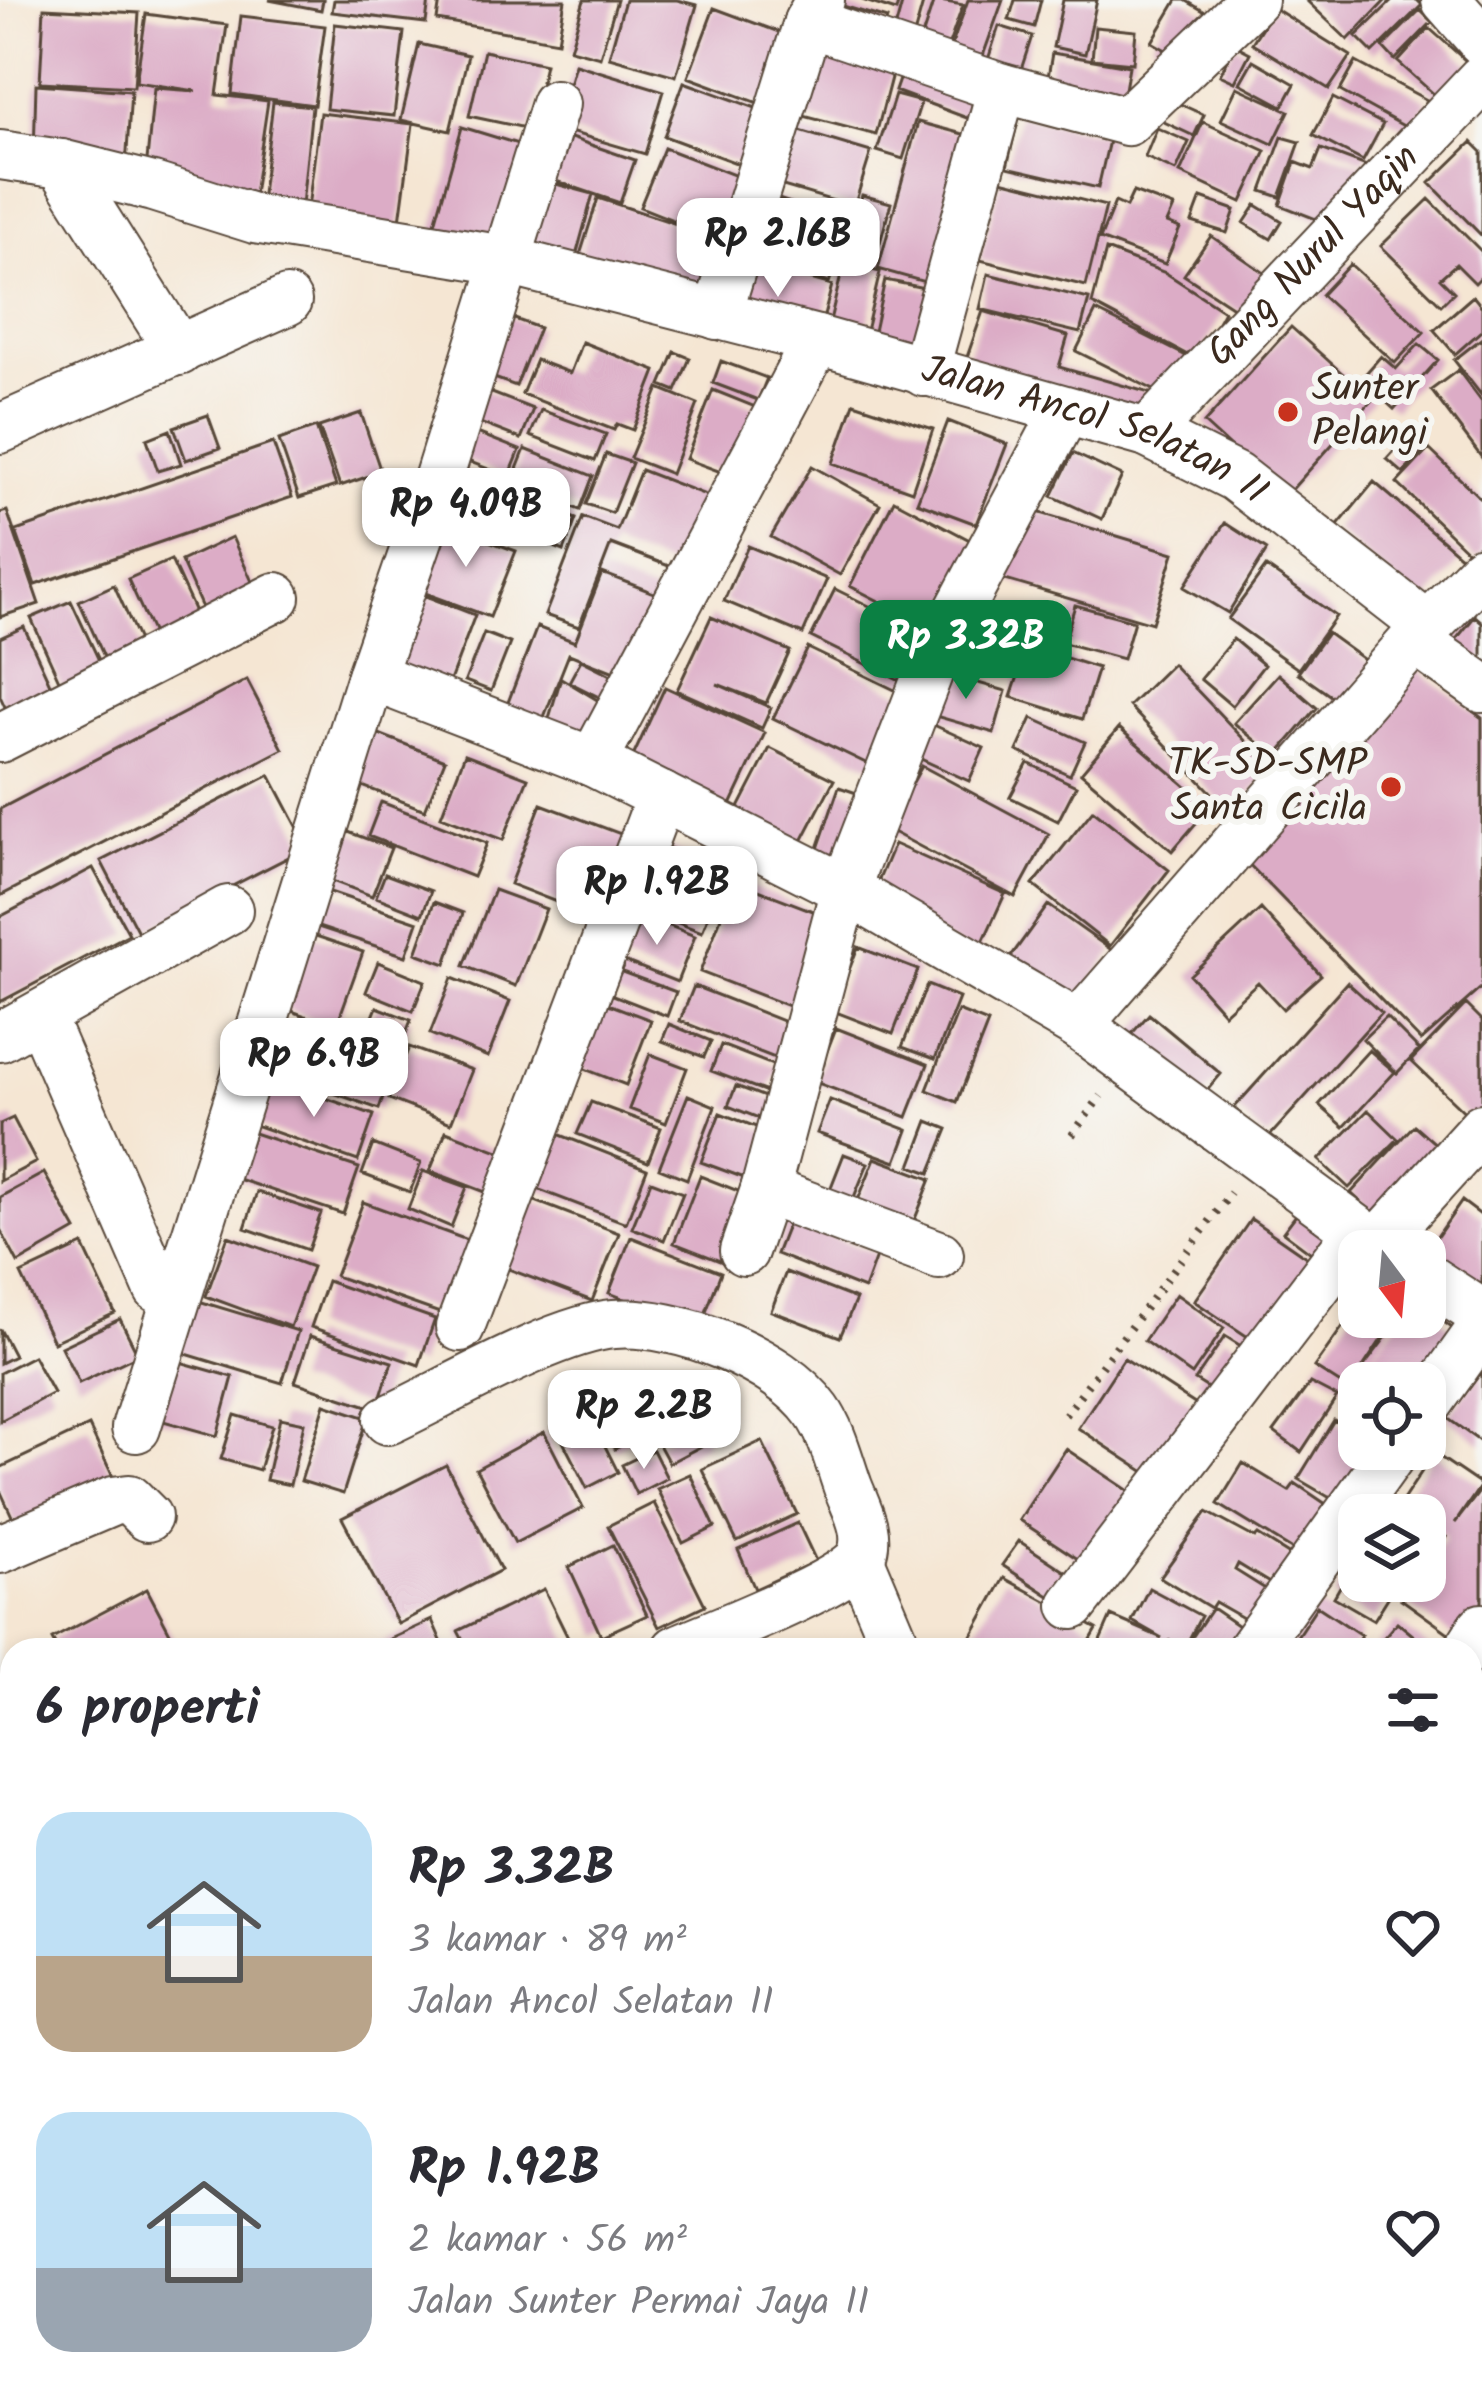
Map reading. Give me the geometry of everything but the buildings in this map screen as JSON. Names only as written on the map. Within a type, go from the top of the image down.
[{"type":"street","points":[[718,315],[814,11],[1002,88],[1127,122],[1253,0]]},
{"type":"street","points":[[1446,0],[1482,41]]},
{"type":"street","name":"Gang Nurul Yaqin","points":[[1147,433],[1482,79]]},
{"type":"street","points":[[924,372],[1002,88]]},
{"type":"street","points":[[136,1428],[556,104]]},
{"type":"street","name":"Jalan Ancol Selatan II","points":[[0,155],[154,187],[255,219],[504,260],[817,340],[1147,433],[1235,477],[1482,688]]},
{"type":"street","points":[[61,164],[179,351]]},
{"type":"street","points":[[0,429],[287,301]]},
{"type":"street","points":[[593,762],[817,340]]},
{"type":"street","points":[[745,1251],[844,889],[934,658],[1065,412]]},
{"type":"street","points":[[1078,1025],[1420,633],[1482,570]]},
{"type":"street","points":[[0,738],[276,597]]},
{"type":"street","points":[[371,676],[593,762],[844,889],[1078,1025],[1355,1230]]},
{"type":"street","points":[[460,1327],[661,796]]},
{"type":"street","points":[[158,1288],[20,1026],[228,910]]},
{"type":"street","points":[[1385,1230],[1482,1128]]},
{"type":"street","points":[[765,1190],[939,1255]]},
{"type":"street","points":[[1073,1605],[1338,1285]]},
{"type":"street","points":[[1446,1290],[1482,1314]]},
{"type":"street","points":[[388,1420],[573,1333],[615,1324],[653,1326],[708,1338],[791,1383],[822,1417],[866,1536],[860,1560],[893,1638]]},
{"type":"street","points":[[1446,1379],[1482,1328]]},
{"type":"street","points":[[1260,1638],[1380,1470]]},
{"type":"street","points":[[5,1536],[129,1498],[147,1516]]},
{"type":"street","points":[[703,1638],[836,1579],[860,1560]]},
{"type":"path","points":[[1065,1415],[1258,1159]]},
{"type":"place","name":"Sunter Pelangi","points":[[1288,412]]},
{"type":"place","name":"TK-SD-SMP Santa Cicila","points":[[1391,787]]}]
